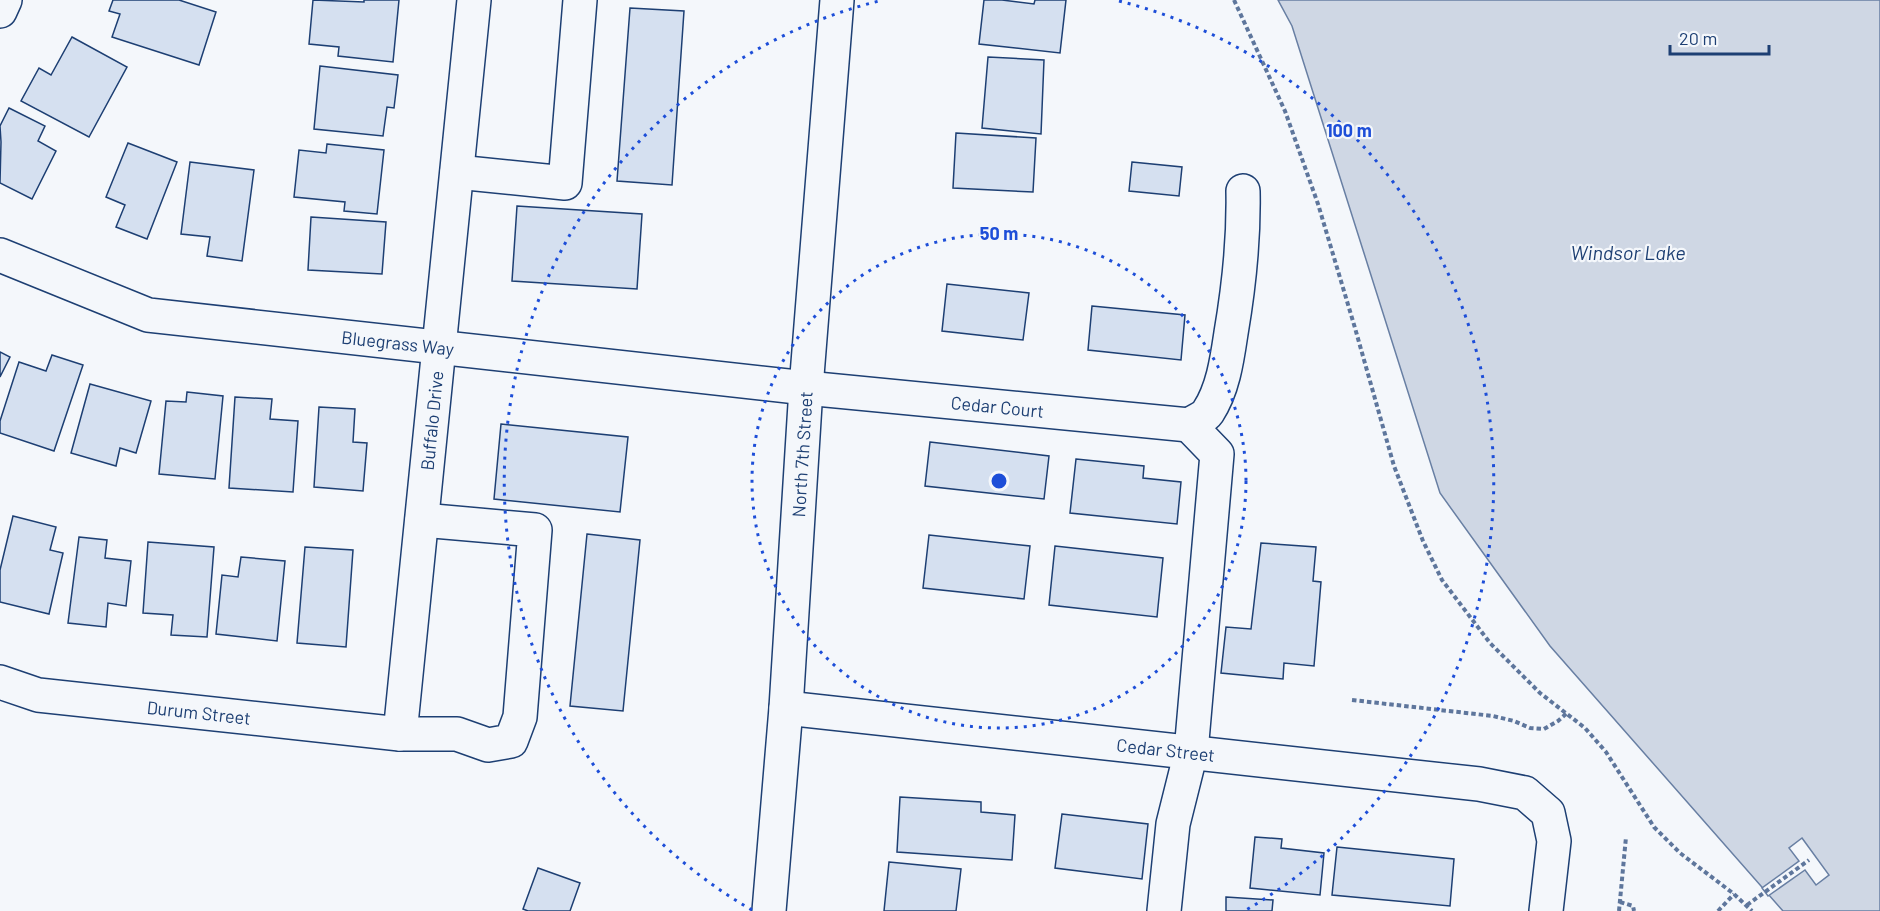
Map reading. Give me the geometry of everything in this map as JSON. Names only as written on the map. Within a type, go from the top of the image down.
[{"type":"street","points":[[0,11],[5,0]]},
{"type":"street","name":"Buffalo Drive","points":[[400,734],[474,0]]},
{"type":"street","points":[[457,172],[566,183],[580,0]]},
{"type":"street","name":"North 7th Street","points":[[769,911],[786,708],[806,388],[837,0]]},
{"type":"street","points":[[1164,911],[1173,824],[1191,752],[1217,454],[1189,425],[1206,415],[1219,390],[1227,359],[1237,300],[1244,222],[1243,191]]},
{"type":"street","name":"Bluegrass Way","points":[[0,255],[148,315],[806,388]]},
{"type":"street","name":"Cedar Court","points":[[806,388],[1189,425]]},
{"type":"street","name":"Durum Street","points":[[0,682],[38,695],[400,734],[457,734],[488,745],[511,741],[520,717],[535,530],[422,520]]},
{"type":"street","name":"Cedar Street","points":[[786,708],[1479,783],[1525,793],[1548,813],[1554,841],[1546,911]]},
{"type":"path","points":[[1234,0],[1285,111],[1318,204],[1394,466],[1424,542],[1442,580],[1490,643],[1540,693],[1585,728],[1606,752],[1654,827],[1680,853],[1748,905],[1752,911]]},
{"type":"path","points":[[1352,700],[1493,716],[1530,728],[1544,729],[1558,722],[1567,713]]},
{"type":"path","points":[[1619,911],[1626,837]]},
{"type":"path","points":[[1748,905],[1809,860]]},
{"type":"path","points":[[1718,911],[1734,894]]},
{"type":"path","points":[[1620,902],[1633,906],[1634,911]]},
{"type":"water","name":"Windsor Lake","points":[[1278,0],[1880,0],[1880,911],[1783,911],[1550,646],[1440,493],[1292,26]]},
{"type":"pier","points":[[1802,838],[1829,875],[1816,885],[1805,870],[1768,896],[1762,888],[1799,861],[1789,848]]},
{"type":"building","points":[[113,0],[179,0],[216,12],[199,65],[112,37],[120,14],[109,11]]},
{"type":"building","points":[[313,0],[364,2],[364,0],[399,0],[393,62],[338,56],[339,47],[309,44]]},
{"type":"building","points":[[984,0],[1034,4],[1035,0],[1066,0],[1060,53],[979,44]]},
{"type":"building","points":[[630,8],[684,11],[672,185],[617,181]]},
{"type":"building","points":[[72,37],[127,67],[89,137],[21,101],[39,68],[51,75]]},
{"type":"building","points":[[988,57],[1044,60],[1041,134],[982,128]]},
{"type":"building","points":[[320,66],[398,75],[394,108],[387,107],[383,136],[314,129]]},
{"type":"building","points":[[9,108],[45,126],[38,141],[56,151],[32,199],[0,183],[0,126]]},
{"type":"building","points":[[956,133],[1036,138],[1033,192],[953,188]]},
{"type":"building","points":[[128,143],[177,162],[147,239],[116,227],[125,205],[106,197]]},
{"type":"building","points":[[327,144],[384,150],[377,214],[344,211],[345,202],[294,197],[299,150],[326,153]]},
{"type":"building","points":[[190,162],[254,170],[242,261],[207,256],[210,237],[181,234]]},
{"type":"building","points":[[1132,162],[1182,167],[1179,196],[1129,191]]},
{"type":"building","points":[[517,206],[642,214],[637,289],[512,281]]},
{"type":"building","points":[[311,217],[386,222],[382,274],[308,270]]},
{"type":"building","points":[[947,284],[1029,293],[1023,340],[942,331]]},
{"type":"building","points":[[1092,306],[1185,315],[1181,360],[1088,350]]},
{"type":"building","points":[[0,352],[10,357],[0,377]]},
{"type":"building","points":[[52,355],[83,365],[54,451],[0,433],[0,421],[19,362],[46,371]]},
{"type":"building","points":[[90,384],[151,401],[136,453],[120,448],[116,466],[71,453]]},
{"type":"building","points":[[187,392],[223,396],[215,479],[159,474],[166,401],[186,402]]},
{"type":"building","points":[[235,397],[272,399],[270,419],[298,421],[293,492],[229,488]]},
{"type":"building","points":[[319,407],[355,409],[353,442],[367,443],[363,491],[314,487]]},
{"type":"building","points":[[501,424],[628,437],[620,512],[494,499]]},
{"type":"building","points":[[930,442],[1049,456],[1044,499],[925,486]]},
{"type":"building","points":[[1076,459],[1144,466],[1143,478],[1181,482],[1177,524],[1070,513]]},
{"type":"building","points":[[13,516],[56,527],[50,550],[63,553],[49,614],[0,602],[0,570]]},
{"type":"building","points":[[587,534],[640,540],[623,711],[570,706]]},
{"type":"building","points":[[929,535],[1030,546],[1024,599],[923,588]]},
{"type":"building","points":[[79,537],[107,540],[105,558],[131,561],[126,606],[108,603],[106,627],[68,623]]},
{"type":"building","points":[[148,542],[214,547],[207,637],[171,635],[173,615],[143,613]]},
{"type":"building","points":[[1261,543],[1316,547],[1313,581],[1321,582],[1314,666],[1284,663],[1283,679],[1221,673],[1226,627],[1251,629]]},
{"type":"building","points":[[1055,546],[1163,558],[1157,617],[1049,605]]},
{"type":"building","points":[[305,547],[353,550],[346,647],[297,643]]},
{"type":"building","points":[[241,557],[285,561],[277,641],[216,634],[222,575],[238,577]]},
{"type":"building","points":[[900,797],[981,802],[981,812],[1015,815],[1012,860],[897,852]]},
{"type":"building","points":[[1062,814],[1148,824],[1142,879],[1055,868]]},
{"type":"building","points":[[1255,837],[1282,839],[1281,848],[1324,853],[1320,895],[1250,888]]},
{"type":"building","points":[[1337,847],[1454,859],[1450,906],[1332,895]]},
{"type":"building","points":[[889,862],[961,869],[956,911],[884,911]]},
{"type":"building","points":[[538,868],[580,883],[570,911],[523,909]]},
{"type":"building","points":[[1226,897],[1273,900],[1272,911],[1226,911]]}]
